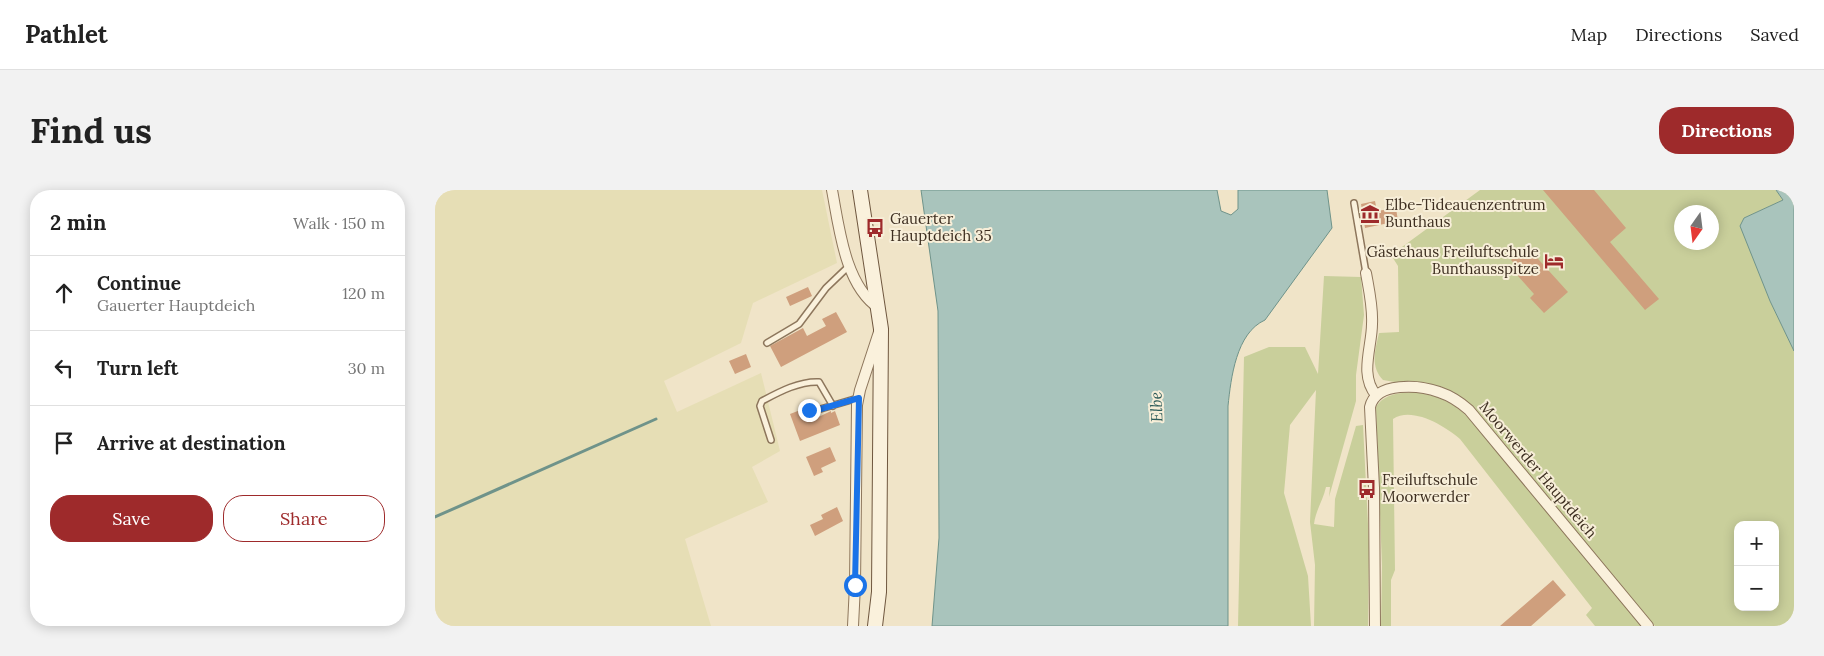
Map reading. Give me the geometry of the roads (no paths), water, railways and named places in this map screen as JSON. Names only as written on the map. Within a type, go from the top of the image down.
[{"type":"street","points":[[832,190],[849,266],[869,302],[879,308]]},
{"type":"street","points":[[860,190],[881,329],[879,573],[875,626]]},
{"type":"street","points":[[1367,273],[1372,325],[1368,378],[1370,387],[1376,395],[1370,407],[1375,508],[1375,626]]},
{"type":"street","points":[[853,626],[859,398],[873,348],[881,329]]},
{"type":"street","name":"Moorwerder Hauptdeich","points":[[1376,395],[1393,389],[1418,387],[1438,391],[1461,403],[1486,429],[1648,626]]},
{"type":"lane","points":[[1354,203],[1367,273]]},
{"type":"lane","points":[[767,343],[799,324],[826,288],[849,266]]},
{"type":"lane","points":[[771,440],[760,406],[762,402],[770,397],[798,384],[819,382],[833,406]]},
{"type":"lane","points":[[809,410],[833,406],[859,398]]},
{"type":"water","name":"Elbe","points":[[921,190],[1217,190],[1221,211],[1231,215],[1238,209],[1238,190],[1327,190],[1332,228],[1265,320],[1255,326],[1247,335],[1233,370],[1228,406],[1228,626],[932,626],[939,538],[938,311]]},
{"type":"water","points":[[1776,190],[1794,190],[1794,351],[1770,301],[1740,226],[1744,218],[1783,200]]},
{"type":"waterway","points":[[435,517],[656,419]]},
{"type":"place","name":"Elbe-Tideauenzentrum Bunthaus","points":[[1370,214]]},
{"type":"place","name":"Gauerter Hauptdeich 35","points":[[875,228]]},
{"type":"place","name":"Gästehaus Freiluftschule Bunthausspitze","points":[[1554,261]]},
{"type":"place","name":"Freiluftschule Moorwerder","points":[[1367,489]]}]
